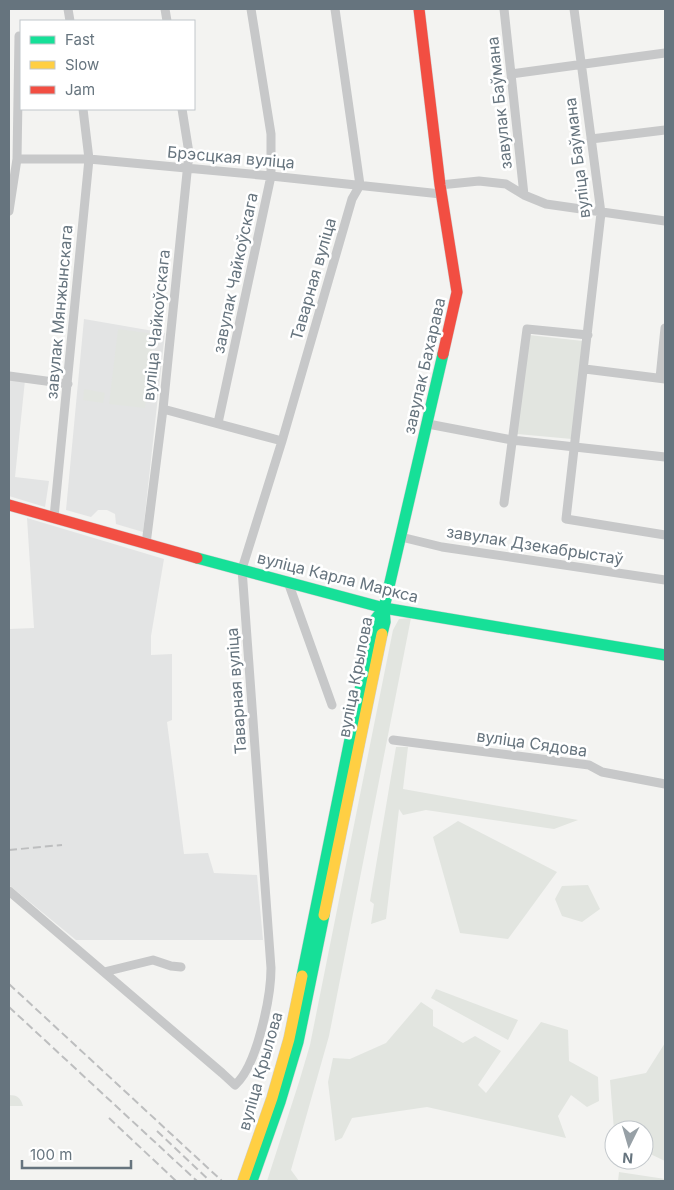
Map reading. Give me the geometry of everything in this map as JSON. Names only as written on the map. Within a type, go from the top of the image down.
[{"type":"main road","name":"завулак Бахарава","points":[[384,608],[457,292],[441,190],[419,9]]},
{"type":"main road","name":"вуліца Карла Маркса","points":[[9,505],[384,608],[665,655]]},
{"type":"main road","name":"вуліца Крылова","points":[[252,1181],[276,1100],[374,621],[384,608]]},
{"type":"main road","name":"вуліца Крылова","points":[[243,1181],[276,1100]]},
{"type":"street","name":"завулак Чайкоўскага","points":[[218,423],[271,176],[271,134],[251,9]]},
{"type":"street","points":[[335,9],[360,185]]},
{"type":"street","name":"завулак Баўмана","points":[[504,9],[524,195]]},
{"type":"street","name":"вуліца Баўмана","points":[[574,9],[601,213],[585,369],[566,519],[665,535]]},
{"type":"street","points":[[9,211],[17,159],[19,36]]},
{"type":"street","points":[[511,74],[665,53]]},
{"type":"street","name":"завулак Мянжынскага","points":[[54,517],[89,159],[83,110]]},
{"type":"street","name":"вуліца Чайкоўскага","points":[[146,544],[163,409],[188,168],[189,153],[182,110]]},
{"type":"street","points":[[591,139],[665,130]]},
{"type":"street","name":"Брэсцкая вуліца","points":[[17,159],[89,159],[360,185],[441,190],[479,181],[506,184],[524,195],[546,204],[665,221]]},
{"type":"street","name":"Таварная вуліца","points":[[9,891],[215,1066],[234,1085],[242,1079],[261,1032],[271,986],[272,968],[242,570],[282,441],[352,199],[360,185]]},
{"type":"street","points":[[585,369],[663,379],[665,328]]},
{"type":"street","points":[[504,503],[526,329],[588,335]]},
{"type":"street","points":[[9,376],[68,384]]},
{"type":"street","points":[[163,409],[282,441]]},
{"type":"street","points":[[428,424],[512,440],[665,457]]},
{"type":"street","name":"завулак Дзекабрыстаў","points":[[401,537],[442,547],[665,580]]},
{"type":"street","points":[[288,582],[332,704]]},
{"type":"street","name":"вуліца Сядова","points":[[393,740],[589,765],[602,772],[665,784]]},
{"type":"street","points":[[104,972],[153,960],[181,967]]},
{"type":"shaded area","points":[[84,319],[165,333],[143,532],[116,524],[115,514],[107,510],[98,510],[91,517],[66,510]]},
{"type":"shaded area","points":[[118,329],[154,334],[145,408],[109,404]]},
{"type":"shaded area","points":[[529,335],[583,341],[572,439],[517,434]]},
{"type":"shaded area","points":[[9,378],[25,380],[15,477],[49,481],[45,507],[9,496]]},
{"type":"shaded area","points":[[84,389],[105,393],[103,403],[83,400]]},
{"type":"shaded area","points":[[27,518],[164,559],[151,636],[151,655],[172,654],[172,720],[167,722],[184,854],[208,853],[214,873],[257,875],[263,940],[76,940],[9,885],[9,629],[34,628]]},
{"type":"shaded area","points":[[411,618],[329,1036],[291,1170],[299,1181],[267,1181],[310,1045],[393,630],[399,619]]},
{"type":"shaded area","points":[[396,747],[408,747],[403,789],[578,820],[554,829],[426,810],[403,815],[399,809],[386,919],[371,924],[374,904],[370,901]]},
{"type":"shaded area","points":[[458,821],[557,872],[508,939],[460,933],[433,837]]},
{"type":"shaded area","points":[[588,885],[600,909],[582,922],[562,916],[555,899],[562,886]]},
{"type":"shaded area","points":[[436,989],[518,1020],[508,1040],[431,998]]},
{"type":"shaded area","points":[[421,1002],[433,1010],[433,1026],[463,1043],[475,1036],[501,1051],[478,1085],[486,1093],[541,1022],[568,1030],[569,1061],[598,1077],[599,1101],[587,1107],[571,1095],[558,1116],[566,1138],[427,1107],[352,1118],[342,1138],[335,1141],[328,1082],[333,1058],[350,1059],[386,1043]]},
{"type":"shaded area","points":[[665,1043],[665,1161],[654,1156],[654,1120],[613,1120],[610,1080],[646,1073]]},
{"type":"shaded area","points":[[9,1095],[18,1098],[23,1106],[9,1106]]},
{"type":"shaded area","points":[[619,1172],[665,1179],[665,1181],[618,1181]]},
{"type":"railway","points":[[9,850],[62,845]]},
{"type":"railway","points":[[9,984],[222,1181]]},
{"type":"railway","points":[[9,1007],[197,1181]]},
{"type":"railway","points":[[109,1118],[176,1181]]},
{"type":"railway","points":[[157,1131],[210,1181]]},
{"type":"traffic: fast","points":[[382,634],[385,622],[384,608],[443,354]]},
{"type":"traffic: fast","points":[[197,558],[384,608],[665,655]]},
{"type":"traffic: fast","points":[[302,976],[374,621],[384,608]]},
{"type":"traffic: fast","points":[[252,1181],[280,1102],[298,1042],[324,915]]},
{"type":"traffic: slow","points":[[324,915],[382,634]]},
{"type":"traffic: slow","points":[[243,1181],[272,1098],[289,1039],[302,976]]},
{"type":"traffic: jam","points":[[419,9],[440,185],[457,292],[443,354]]},
{"type":"traffic: jam","points":[[9,505],[197,558]]}]
